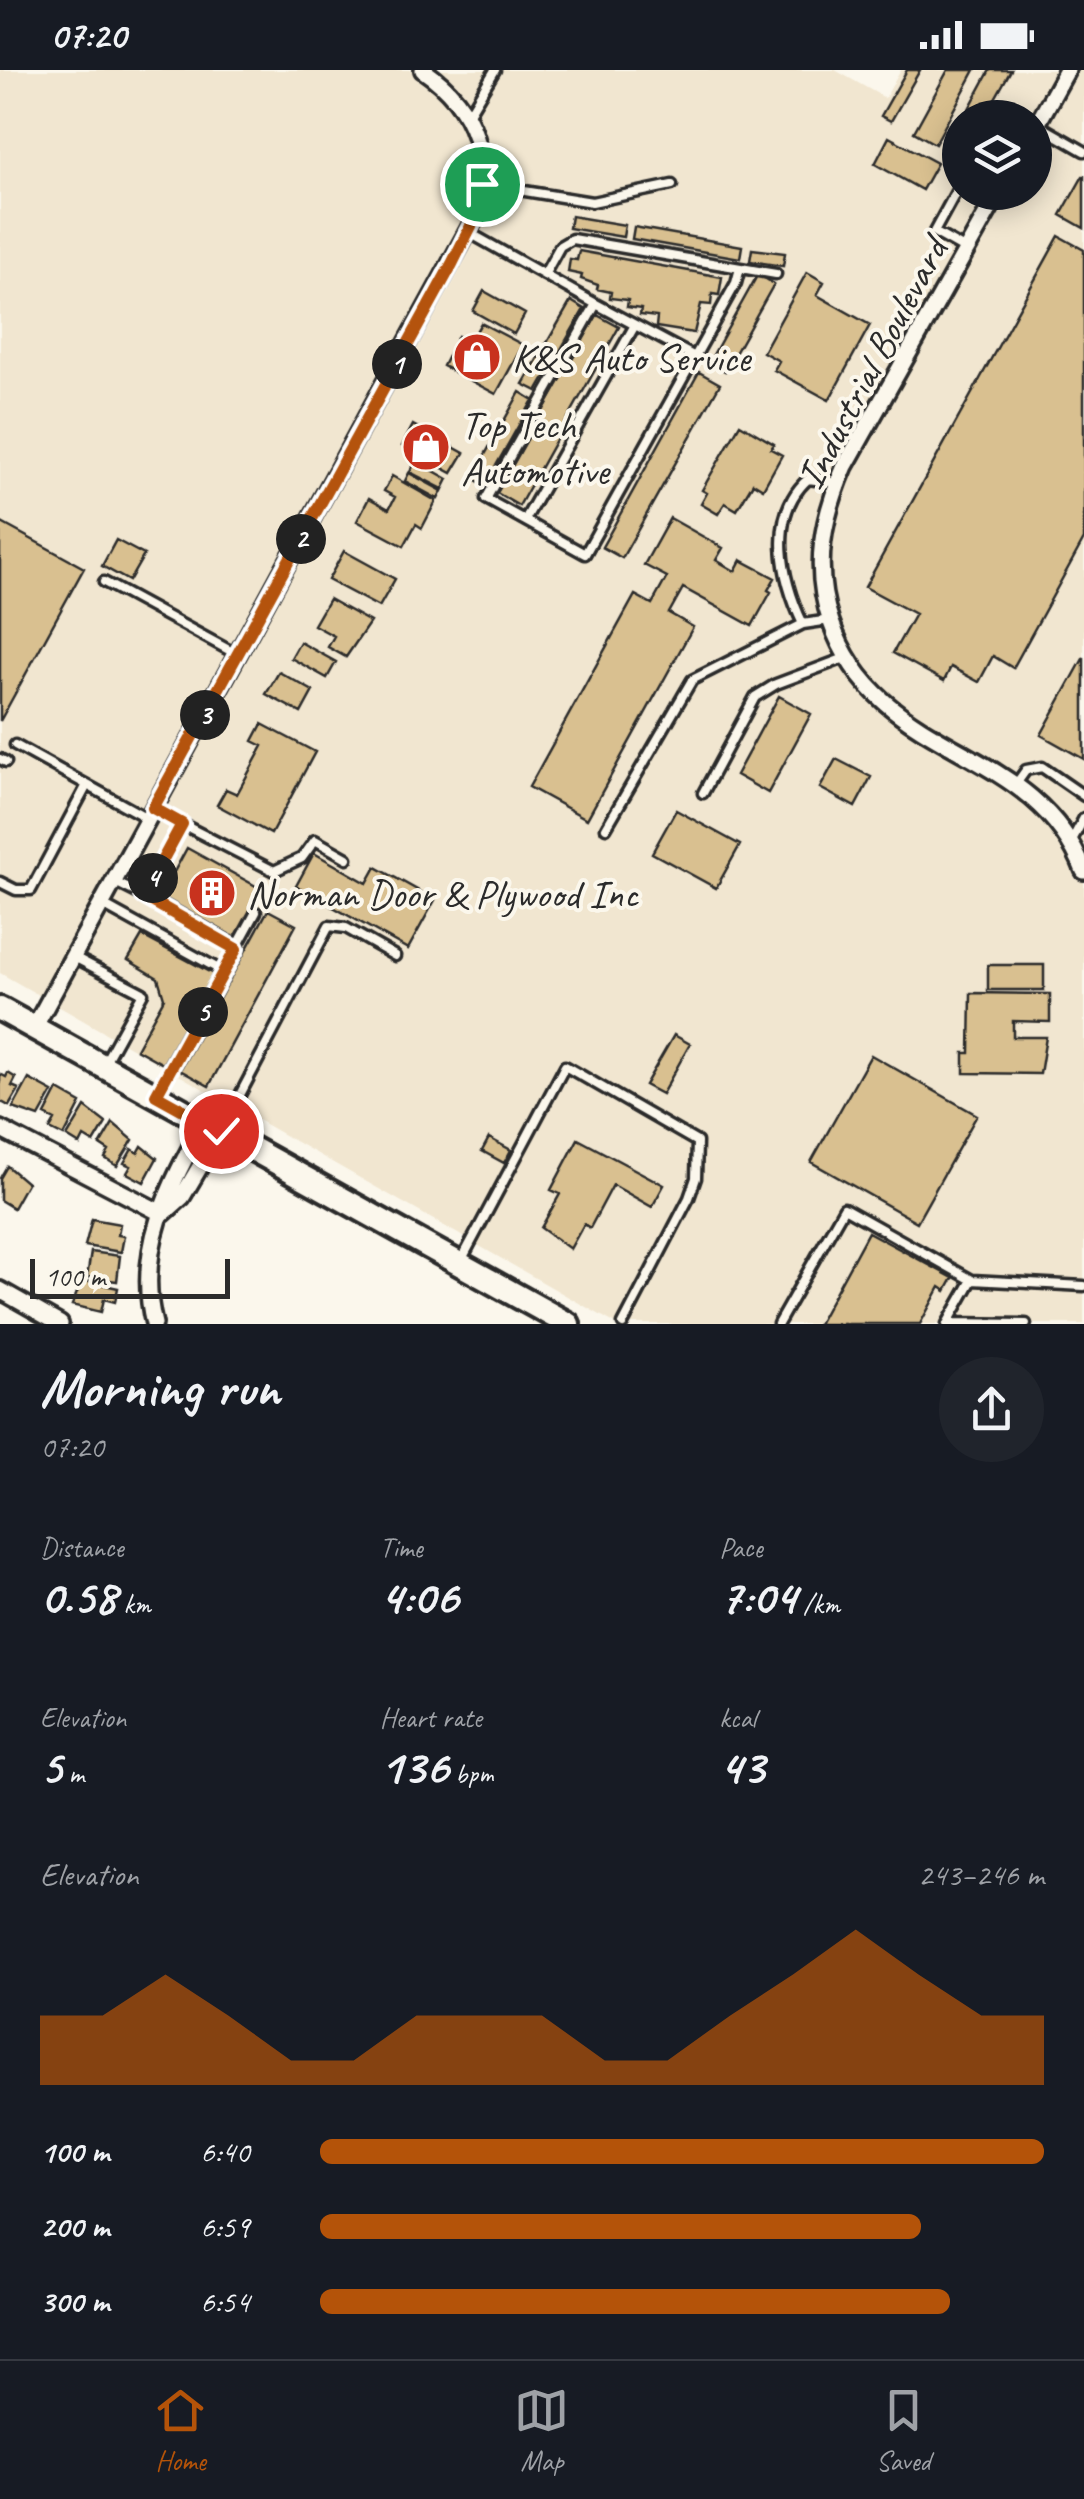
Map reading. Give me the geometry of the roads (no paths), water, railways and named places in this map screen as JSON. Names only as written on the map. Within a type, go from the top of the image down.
[{"type":"main road","points":[[0,1009],[568,1324]]},
{"type":"street","points":[[34,1028],[468,232],[482,184],[480,145],[468,115],[447,89],[424,70]]},
{"type":"street","points":[[1049,100],[1063,71]]},
{"type":"street","name":"Industrial Boulevard","points":[[989,210],[838,483],[826,513],[822,586],[830,620],[846,658],[888,708],[1016,784],[1046,808],[1083,866]]},
{"type":"street","points":[[154,1324],[146,1269],[168,1191],[213,1127]]},
{"type":"street","points":[[0,1129],[163,1214]]},
{"type":"street","points":[[0,1290],[60,1324]]},
{"type":"lane","points":[[468,115],[495,70]]},
{"type":"lane","points":[[1052,134],[1084,151]]},
{"type":"lane","points":[[482,184],[592,202],[672,185]]},
{"type":"lane","points":[[946,210],[934,232],[966,250]]},
{"type":"lane","points":[[468,232],[695,358]]},
{"type":"lane","points":[[544,274],[560,246],[572,240],[776,274]]},
{"type":"lane","points":[[596,304],[486,498],[585,554],[695,358],[740,268]]},
{"type":"lane","points":[[525,520],[635,325]]},
{"type":"lane","points":[[804,624],[784,563],[781,526],[798,488],[808,479],[838,483]]},
{"type":"lane","points":[[104,582],[238,655]]},
{"type":"lane","points":[[606,828],[692,680],[804,624],[830,620]]},
{"type":"lane","points":[[703,794],[755,698],[776,684],[846,658]]},
{"type":"lane","points":[[16,746],[88,785],[182,824],[274,870],[302,858],[315,840],[347,858]]},
{"type":"lane","points":[[1016,784],[1026,770],[1042,767],[1084,796]]},
{"type":"lane","points":[[0,882],[16,890],[32,890],[88,785]]},
{"type":"lane","points":[[1071,842],[1084,818]]},
{"type":"lane","points":[[143,896],[182,824]]},
{"type":"lane","points":[[114,881],[236,949]]},
{"type":"lane","points":[[101,904],[224,972]]},
{"type":"lane","points":[[156,1095],[256,912]]},
{"type":"lane","points":[[213,1127],[329,926],[346,928],[395,956]]},
{"type":"lane","points":[[73,956],[143,993],[103,1066]]},
{"type":"lane","points":[[460,1264],[564,1066],[697,1142],[696,1178],[689,1198],[623,1324]]},
{"type":"lane","points":[[778,1324],[844,1208],[972,1280],[1084,1286]]},
{"type":"lane","points":[[972,1280],[948,1323],[1026,1324]]},
{"type":"place","name":"K&S Auto Service","points":[[477,357]]},
{"type":"place","name":"Top Tech Automotive","points":[[426,447]]},
{"type":"place","name":"Norman Door & Plywood Inc","points":[[212,893]]}]
